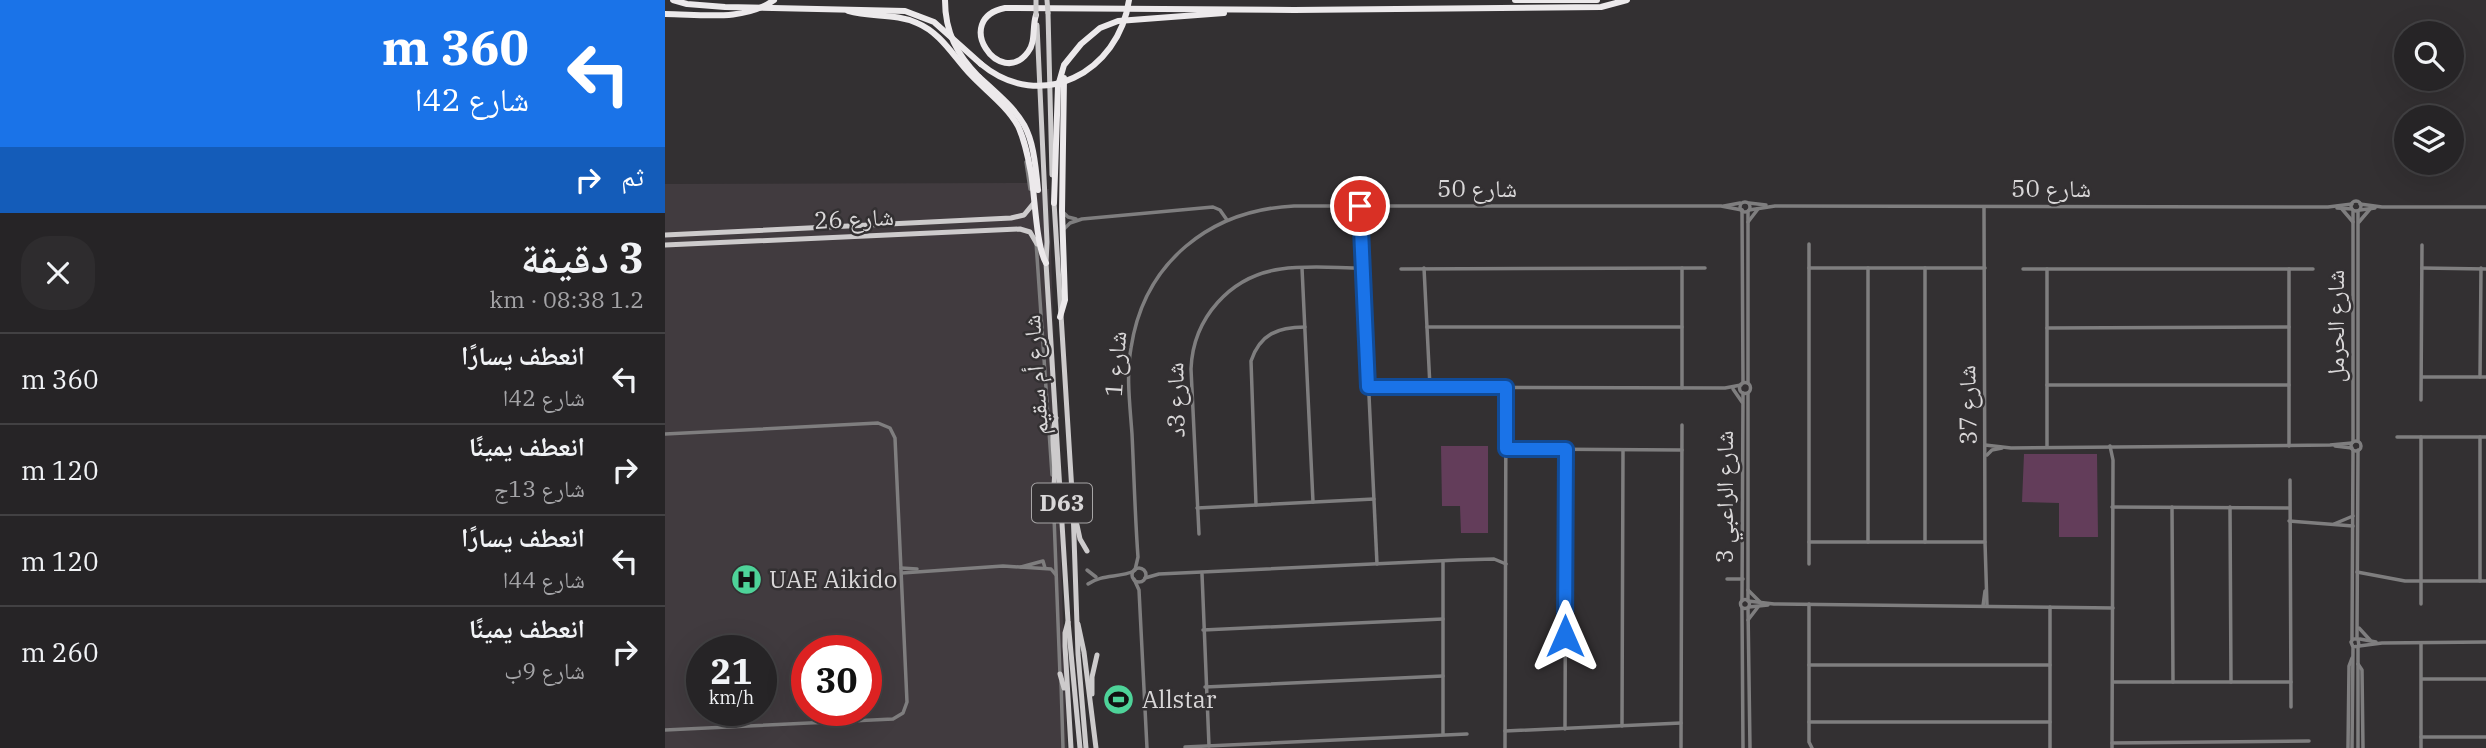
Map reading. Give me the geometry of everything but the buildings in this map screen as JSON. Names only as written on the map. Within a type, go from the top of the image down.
[{"type":"highway","points":[[673,0],[725,7],[848,11],[890,9],[916,14],[941,28],[981,64],[1005,79],[1026,85],[1052,84],[1074,78],[1096,64],[1114,43],[1129,0]]},
{"type":"highway","points":[[665,14],[744,13],[774,0]]},
{"type":"highway","points":[[945,0],[945,14],[951,39],[961,57],[1019,115],[1030,135],[1036,163],[1046,261]]},
{"type":"highway","points":[[1515,0],[1597,0]]},
{"type":"highway","points":[[1036,15],[1032,44],[1024,57],[1013,62],[1002,62],[986,51],[981,34],[985,21],[993,13],[1005,8],[1601,7],[1627,0]]},
{"type":"highway","points":[[1054,202],[1058,86],[1062,70],[1073,53],[1095,31],[1118,21],[1244,13],[1253,9]]},
{"type":"highway","points":[[848,11],[906,19],[933,32],[1011,117],[1025,146],[1035,192],[1041,250],[1046,261]]},
{"type":"highway","points":[[1060,317],[1065,300],[1062,86],[1073,53]]},
{"type":"main road","name":"شارع أم سقيم","points":[[1036,0],[1046,261],[1068,621],[1082,745]]},
{"type":"main road","name":"شارع أم سقيم","points":[[1047,0],[1054,202],[1073,508],[1082,745]]},
{"type":"main road","name":"شارع 26","points":[[665,235],[1017,218],[1025,214],[1033,204]]},
{"type":"main road","points":[[930,233],[939,228],[938,222]]},
{"type":"main road","points":[[791,239],[801,236],[803,228]]},
{"type":"main road","name":"شارع 26","points":[[665,245],[1020,229],[1032,235],[1037,244]]},
{"type":"main road","points":[[1053,490],[1052,429],[1056,415]]},
{"type":"main road","points":[[1073,508],[1079,536],[1087,551]]},
{"type":"main road","points":[[1077,618],[1096,748]]},
{"type":"main road","points":[[1068,621],[1065,636],[1071,748]]},
{"type":"main road","points":[[1091,708],[1092,677],[1097,655]]},
{"type":"main road","points":[[1061,674],[1067,698]]},
{"type":"street","points":[[1025,146],[1037,244],[1053,490],[1063,748]]},
{"type":"street","points":[[2382,206],[2355,209],[2357,201],[2360,204],[2382,206],[2486,207]]},
{"type":"street","points":[[1742,203],[1745,210]]},
{"type":"street","points":[[1744,392],[1745,210],[1748,203]]},
{"type":"street","name":"شارع 50","points":[[1360,206],[1721,206],[1748,203],[1775,206],[2355,209]]},
{"type":"street","name":"شارع الحرمل","points":[[2354,442],[2355,209],[2360,204]]},
{"type":"street","points":[[1360,206],[1377,564]]},
{"type":"street","name":"شارع 1","points":[[1134,579],[1137,557],[1129,370],[1134,331],[1146,298],[1167,265],[1196,238],[1227,220],[1277,207],[1360,206]]},
{"type":"street","name":"شارع 50","points":[[1721,206],[1745,210],[1775,206]]},
{"type":"street","points":[[1062,211],[1070,218],[1081,219],[1213,207],[1220,210],[1227,220]]},
{"type":"street","name":"شارع 37","points":[[1985,207],[1985,606]]},
{"type":"street","name":"شارع 50","points":[[2328,207],[2355,209]]},
{"type":"street","points":[[1368,387],[1732,388],[1744,392],[1751,388],[1744,383],[1743,372],[1745,223],[1732,208]]},
{"type":"street","points":[[1745,223],[1759,208]]},
{"type":"street","points":[[2340,208],[2356,223],[2370,208]]},
{"type":"street","points":[[1062,230],[1081,219]]},
{"type":"street","name":"شارع الحرمل","points":[[2354,442],[2356,223]]},
{"type":"street","points":[[1809,244],[1809,564]]},
{"type":"street","points":[[2421,401],[2422,245]]},
{"type":"street","points":[[1302,268],[1313,502]]},
{"type":"street","name":"شارع 3د","points":[[1199,534],[1191,369],[1194,344],[1201,327],[1218,301],[1242,282],[1274,270],[1363,268]]},
{"type":"street","points":[[1425,268],[1430,387]]},
{"type":"street","points":[[1682,268],[1682,388]]},
{"type":"street","points":[[1401,269],[1705,268]]},
{"type":"street","points":[[1809,268],[1985,268]]},
{"type":"street","points":[[1868,268],[1868,542]]},
{"type":"street","points":[[1925,268],[1925,542]]},
{"type":"street","points":[[2422,268],[2483,268],[2480,377]]},
{"type":"street","points":[[2023,269],[2313,269]]},
{"type":"street","points":[[2047,269],[2047,447]]},
{"type":"street","points":[[2289,269],[2289,446]]},
{"type":"street","points":[[1256,505],[1250,374],[1252,358],[1259,343],[1269,334],[1282,328],[1305,327]]},
{"type":"street","points":[[1427,327],[1682,327]]},
{"type":"street","points":[[2047,328],[2289,327]]},
{"type":"street","points":[[1732,388],[1743,372]]},
{"type":"street","points":[[2421,377],[2486,377]]},
{"type":"street","points":[[1732,388],[1744,383]]},
{"type":"street","points":[[2047,385],[2289,385]]},
{"type":"street","points":[[1505,748],[1506,387]]},
{"type":"street","points":[[1732,388],[1743,405]]},
{"type":"street","name":"شارع الراعبي 3","points":[[1744,392],[1743,579],[1746,601]]},
{"type":"street","name":"شارع الراعبي 3","points":[[1744,392],[1748,588],[1746,601]]},
{"type":"street","points":[[665,434],[878,423],[891,428],[895,438],[907,702],[902,715],[890,719],[665,730]]},
{"type":"street","points":[[1681,747],[1682,425]]},
{"type":"street","points":[[2341,445],[2353,431]]},
{"type":"street","points":[[2397,437],[2486,437]]},
{"type":"street","points":[[2421,437],[2421,604]]},
{"type":"street","points":[[2357,572],[2405,581],[2483,581],[2480,437]]},
{"type":"street","points":[[1986,445],[2289,446],[2341,445],[2354,442],[2361,447],[2354,449],[2341,445]]},
{"type":"street","points":[[2354,442],[2356,639]]},
{"type":"street","points":[[2341,445],[2353,463]]},
{"type":"street","points":[[2113,446],[2112,745],[2309,741]]},
{"type":"street","points":[[1986,456],[1992,450],[2007,447]]},
{"type":"street","points":[[1506,449],[1682,450]]},
{"type":"street","points":[[1565,729],[1566,449]]},
{"type":"street","points":[[2350,748],[2357,646],[2353,526],[2354,449]]},
{"type":"street","points":[[1622,726],[1623,450]]},
{"type":"street","points":[[2290,480],[2291,707]]},
{"type":"street","points":[[1197,508],[1374,499]]},
{"type":"street","points":[[2112,507],[2289,508]]},
{"type":"street","points":[[2172,507],[2173,682]]},
{"type":"street","points":[[2230,508],[2231,682]]},
{"type":"street","points":[[2332,524],[2353,516]]},
{"type":"street","points":[[2290,521],[2353,526]]},
{"type":"street","points":[[1809,542],[1985,542]]},
{"type":"street","points":[[1494,559],[1506,552]]},
{"type":"street","name":"شارع 1","points":[[1137,557],[1144,570]]},
{"type":"street","points":[[1121,576],[1135,570],[1159,574],[1202,573],[1494,559],[1506,564]]},
{"type":"street","points":[[1019,568],[1043,561],[1046,567],[1044,570]]},
{"type":"street","points":[[1443,562],[1443,735]]},
{"type":"street","points":[[901,570],[996,566],[1051,569],[1057,576]]},
{"type":"street","points":[[1087,570],[1098,578]]},
{"type":"street","points":[[1139,590],[1145,579],[1144,570]]},
{"type":"street","points":[[1202,573],[1209,746]]},
{"type":"street","points":[[1089,583],[1098,578],[1121,576],[1140,582],[1159,574]]},
{"type":"street","points":[[1134,579],[1139,590],[1147,748]]},
{"type":"street","points":[[1727,579],[1743,579]]},
{"type":"street","points":[[1748,588],[1761,604]]},
{"type":"street","points":[[1746,601],[1761,604],[2113,607]]},
{"type":"street","points":[[1746,601],[1750,748]]},
{"type":"street","points":[[1743,748],[1742,608],[1746,601]]},
{"type":"street","points":[[1742,608],[1761,604]]},
{"type":"street","points":[[1748,622],[1752,612],[1761,604]]},
{"type":"street","points":[[1809,604],[1809,742],[1812,748]]},
{"type":"street","points":[[2050,606],[2050,748]]},
{"type":"street","points":[[1203,630],[1443,619]]},
{"type":"street","points":[[2357,625],[2371,643]]},
{"type":"street","points":[[2371,643],[2356,639],[2351,642],[2357,646],[2371,643],[2486,642]]},
{"type":"street","points":[[2355,657],[2371,643]]},
{"type":"street","points":[[2421,643],[2421,748]]},
{"type":"street","points":[[2355,657],[2358,664],[2360,748]]},
{"type":"street","points":[[1809,664],[2050,665]]},
{"type":"street","points":[[1205,687],[1443,676]]},
{"type":"street","points":[[2421,679],[2486,679]]},
{"type":"street","points":[[2113,682],[2291,682]]},
{"type":"street","points":[[1809,722],[2050,722]]},
{"type":"street","points":[[1505,731],[1681,723]]},
{"type":"street","points":[[1185,747],[1467,734]]},
{"type":"street","points":[[2421,737],[2486,737]]},
{"type":"street","points":[[2289,741],[2289,748]]},
{"type":"street","points":[[2230,742],[2230,748]]},
{"type":"shaded area","points":[[1038,183],[1039,189],[1049,189],[1067,748],[665,748],[665,184]]},
{"type":"shaded area","points":[[1441,446],[1488,446],[1488,533],[1461,533],[1460,506],[1442,506]]},
{"type":"shaded area","points":[[2024,454],[2097,454],[2098,537],[2059,537],[2059,503],[2022,502]]},
{"type":"place","name":"UAE Aikido","points":[[746,580]]},
{"type":"place","name":"Allstar","points":[[1119,700]]},
{"type":"route","points":[[1360,206],[1368,387],[1506,387],[1506,449],[1566,449],[1565,636]]}]
